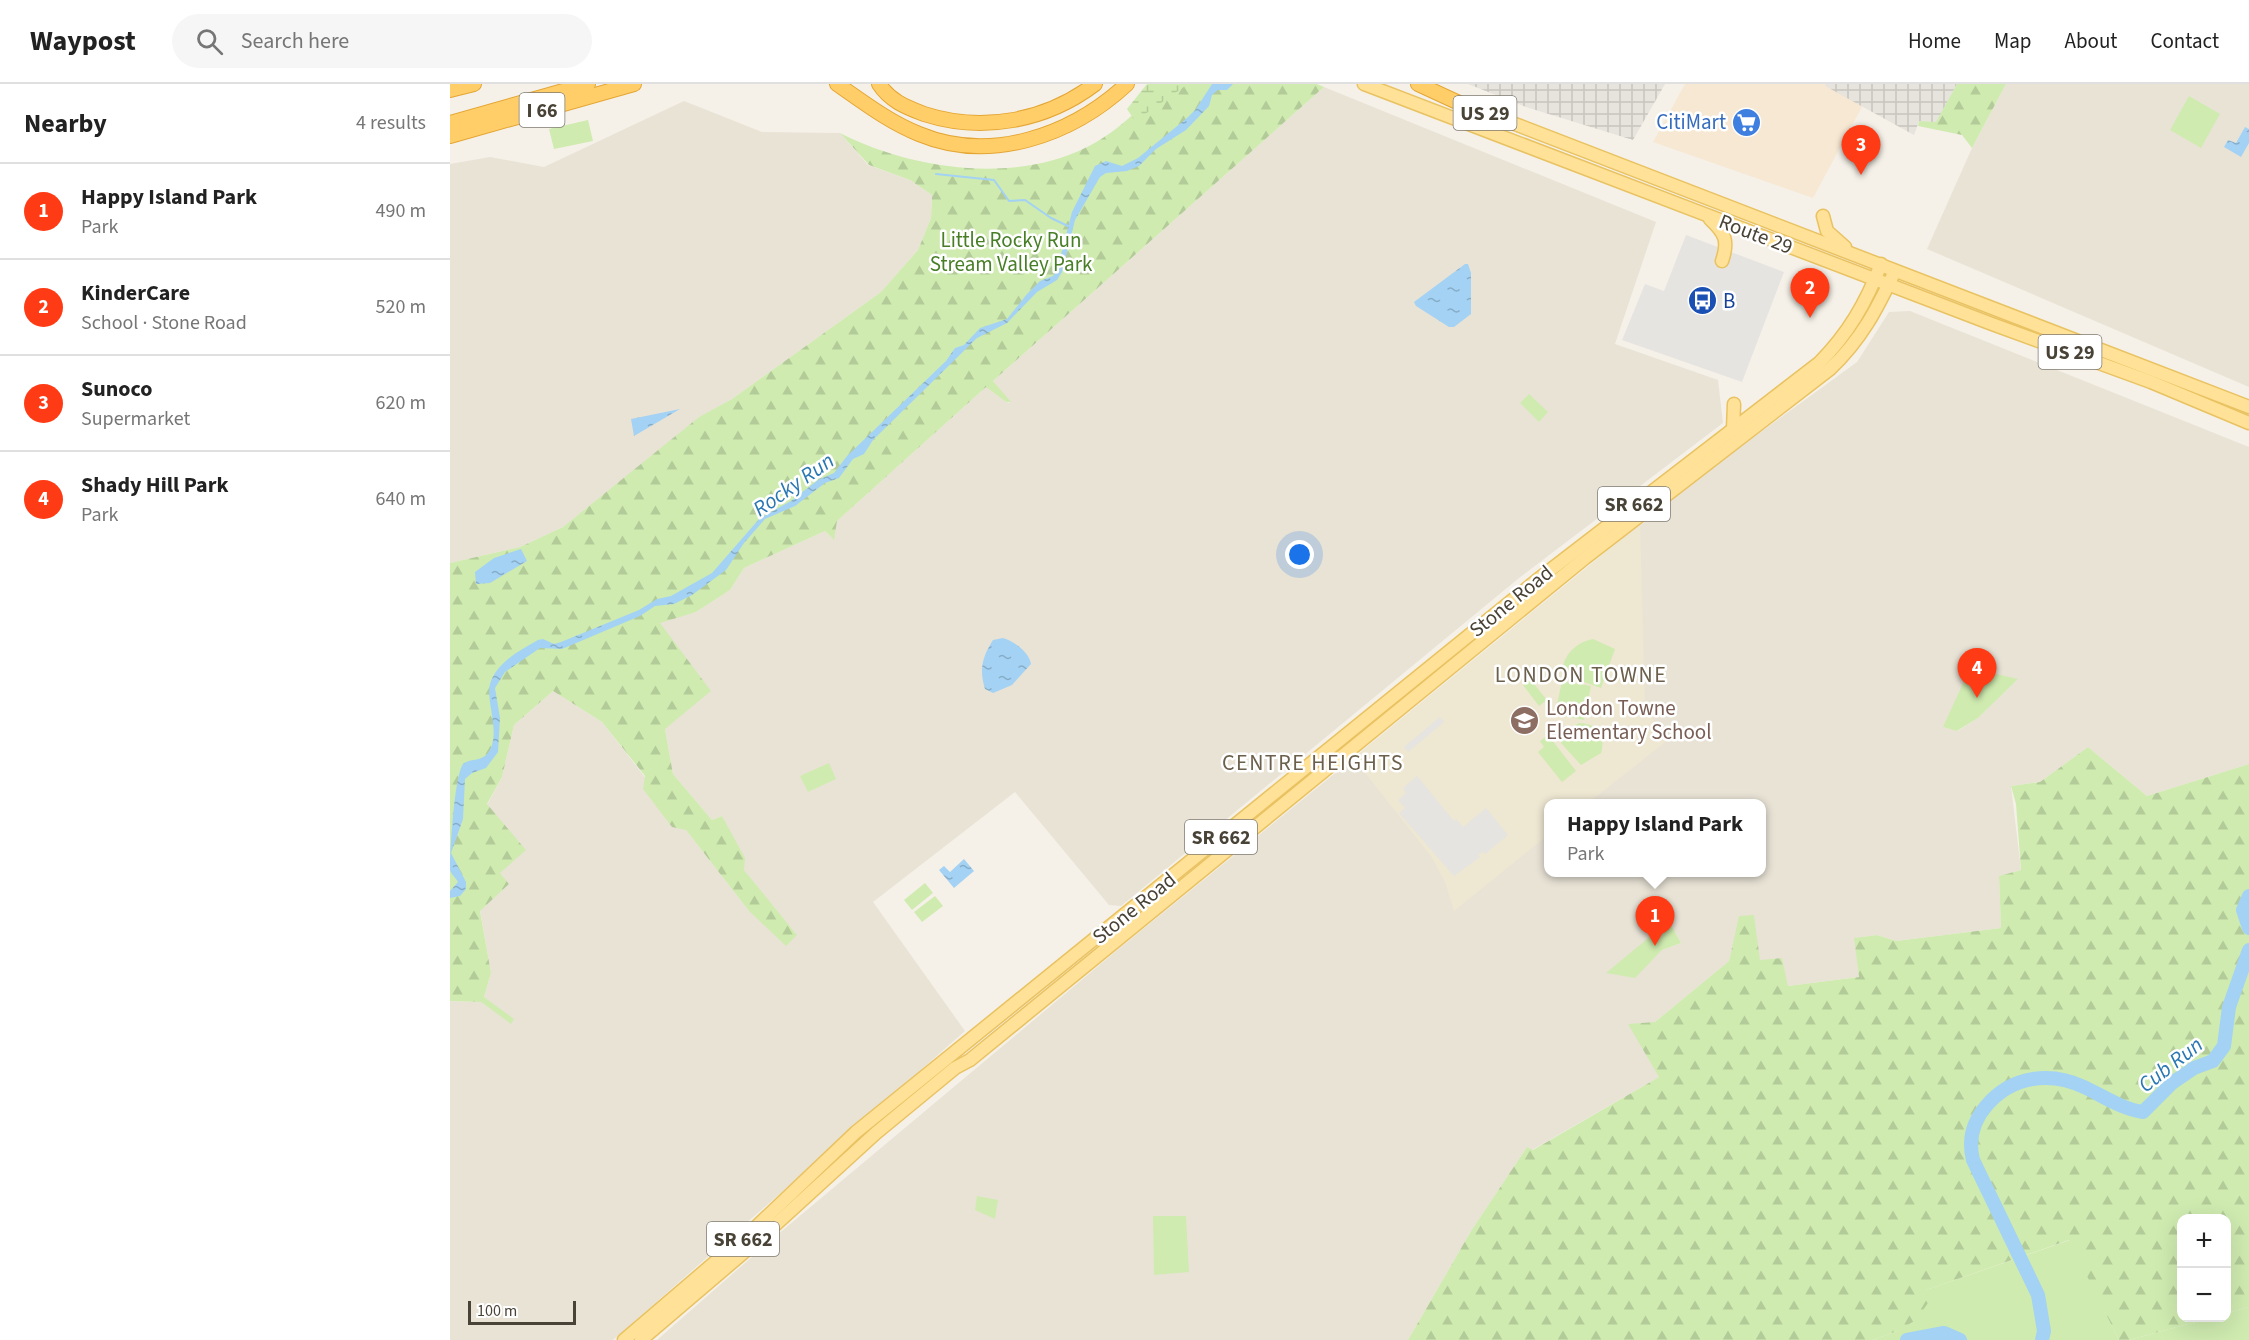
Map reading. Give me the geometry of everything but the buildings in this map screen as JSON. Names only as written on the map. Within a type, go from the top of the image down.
[{"type":"highway","points":[[450,90],[474,84]]},
{"type":"highway","points":[[450,123],[588,84]]},
{"type":"highway","name":"I 66","points":[[450,136],[634,84]]},
{"type":"highway","points":[[837,84],[902,126],[921,135],[952,144],[982,146],[1011,144],[1054,131],[1093,111],[1127,84]]},
{"type":"highway","points":[[879,84],[890,97],[909,108],[932,116],[974,123],[1015,120],[1041,113],[1072,99],[1095,84]]},
{"type":"highway","points":[[1418,84],[1457,102]]},
{"type":"main road","name":"Route 29","points":[[1364,84],[1889,285],[2151,382],[2249,423]]},
{"type":"main road","name":"Route 29","points":[[1409,84],[1881,264],[2249,408]]},
{"type":"main road","points":[[1707,216],[1726,238],[1727,248],[1722,261]]},
{"type":"main road","points":[[1791,230],[1814,228],[1823,216],[1827,231],[1853,254]]},
{"type":"main road","name":"Stone Road","points":[[624,1340],[756,1227],[856,1132],[1536,581],[1819,363],[1839,343],[1856,318],[1881,264]]},
{"type":"main road","name":"Stone Road","points":[[641,1340],[763,1236],[876,1133],[946,1075],[970,1059],[1585,558],[1830,369],[1860,338],[1895,271]]},
{"type":"main road","points":[[1733,429],[1734,404]]},
{"type":"shaded area","points":[[1468,84],[1665,84],[1633,140],[1526,107]]},
{"type":"shaded area","points":[[1685,84],[1826,84],[1863,105],[1813,198],[1653,142]]},
{"type":"shaded area","points":[[1826,84],[1957,84],[1936,123],[1919,121],[1914,135],[1825,86]]},
{"type":"shaded area","points":[[2006,84],[2249,84],[2249,387],[1927,249],[1972,148]]},
{"type":"shaded area","points":[[1324,87],[1656,222],[1615,344],[1718,380],[1723,423],[1519,578],[1121,906],[1109,905],[1015,792],[873,902],[965,1031],[613,1340],[450,1340],[450,1001],[481,1002],[511,1023],[484,997],[491,973],[480,910],[509,884],[499,873],[487,805],[502,777],[514,725],[553,691],[602,722],[749,911],[797,935],[743,870],[722,816],[712,820],[673,774],[665,729],[658,621],[696,612],[730,590],[744,568],[825,531],[833,539],[837,521],[986,387],[1010,403],[993,381]]},
{"type":"shaded area","points":[[684,101],[762,132],[840,133],[868,165],[910,180],[932,195],[931,218],[918,250],[881,292],[732,399],[700,417],[563,527],[520,547],[450,563],[450,164],[490,157],[544,167]]},
{"type":"shaded area","points":[[1686,235],[1784,272],[1742,382],[1622,340],[1645,284],[1664,291]]},
{"type":"shaded area","points":[[1910,311],[2249,447],[2249,764],[2147,796],[2088,747],[2040,782],[2011,786],[2021,870],[1999,876],[2001,928],[1896,941],[1877,935],[1855,938],[1859,977],[1788,986],[1760,961],[1740,916],[1729,961],[1655,1022],[1659,1077],[1532,1150],[1527,1147],[1471,1231],[1408,1340],[657,1340],[777,1235],[1121,947],[1706,472],[1857,362],[1889,312]],"holes":[[[2018,679],[1978,718],[1958,731],[1943,727]],[[1669,921],[1681,943],[1662,950],[1635,977]]]},
{"type":"shaded area","name":"London Towne Elementary School","points":[[1640,524],[1645,708],[1668,740],[1593,799],[1544,799],[1544,838],[1454,911],[1445,882],[1431,856],[1358,764],[1358,754]]},
{"type":"shaded area","points":[[1440,717],[1444,722],[1408,752],[1404,747]]},
{"type":"shaded area","points":[[1417,776],[1454,821],[1456,819],[1463,827],[1486,808],[1508,835],[1485,854],[1482,852],[1478,855],[1480,857],[1454,876],[1399,813],[1405,808],[1398,800],[1406,793],[1403,788]]},
{"type":"green space","points":[[1147,84],[1188,84],[1135,121],[1127,109]]},
{"type":"green space","name":"Little Rocky Run Stream Valley Park","points":[[1162,84],[1317,84],[1324,87],[993,381],[1011,402],[1006,402],[986,387],[837,521],[834,540],[825,531],[744,568],[730,590],[696,612],[660,623],[711,691],[665,729],[673,774],[712,820],[722,816],[745,858],[744,870],[797,935],[786,946],[749,911],[686,830],[672,827],[643,789],[645,776],[602,722],[553,691],[514,725],[502,777],[487,804],[526,850],[500,873],[509,884],[480,911],[491,973],[484,997],[514,1019],[511,1024],[481,1002],[450,1001],[450,563],[520,547],[563,527],[699,417],[732,399],[881,292],[918,250],[931,218],[932,195],[910,180],[869,165],[840,133],[898,156],[929,163],[961,168],[994,169],[1026,166],[1056,159],[1085,148],[1107,136],[1145,103]]},
{"type":"green space","points":[[1957,84],[2006,84],[1972,148],[1962,135],[1918,126],[1919,121],[1936,122]]},
{"type":"green space","points":[[2189,96],[2220,114],[2201,148],[2170,130]]},
{"type":"green space","points":[[588,120],[593,141],[554,149],[549,129]]},
{"type":"green space","points":[[1529,394],[1548,412],[1539,422],[1520,403]]},
{"type":"green space","points":[[1593,639],[1615,649],[1601,688],[1562,674],[1564,661],[1571,651],[1581,643]]},
{"type":"green space","points":[[1970,668],[2018,679],[1978,718],[1957,731],[1943,727]]},
{"type":"green space","points":[[1530,679],[1547,700],[1539,706],[1523,685]]},
{"type":"green space","points":[[1562,681],[1591,686],[1584,720],[1555,714]]},
{"type":"green space","points":[[1579,723],[1596,728],[1602,740],[1601,753],[1581,765],[1561,743],[1564,732]]},
{"type":"green space","points":[[1548,735],[1576,771],[1562,782],[1538,752],[1544,747],[1540,741]]},
{"type":"green space","points":[[2088,747],[2147,796],[2249,764],[2249,1307],[2231,1312],[2231,1214],[2177,1214],[2177,1322],[2195,1322],[2129,1340],[2119,1340],[2069,1240],[1926,1290],[1928,1303],[1916,1320],[1897,1331],[1873,1340],[1408,1340],[1471,1231],[1527,1147],[1533,1150],[1659,1077],[1628,1024],[1655,1022],[1729,961],[1739,916],[1754,915],[1760,960],[1782,958],[1788,986],[1859,977],[1854,938],[1877,935],[1896,941],[2001,928],[1999,876],[2021,870],[2016,804],[2011,786],[2040,782]]},
{"type":"green space","points":[[829,763],[836,779],[808,792],[800,776]]},
{"type":"green space","points":[[925,883],[933,893],[912,910],[904,900]]},
{"type":"green space","points":[[935,896],[943,906],[922,922],[914,912]]},
{"type":"green space","points":[[1669,921],[1681,943],[1662,950],[1635,978],[1606,973]]},
{"type":"green space","points":[[977,1196],[998,1200],[995,1219],[975,1210]]},
{"type":"green space","points":[[1153,1216],[1186,1216],[1189,1272],[1154,1275]]},
{"type":"green space","points":[[2070,1240],[2119,1340],[1873,1340],[1897,1331],[1926,1290]]},
{"type":"green space","points":[[2249,1307],[2249,1340],[2129,1340],[2195,1322],[2231,1322],[2231,1312]]},
{"type":"water","name":"Rocky Run","points":[[1212,84],[1233,84],[1227,90],[1218,90],[1212,95],[1209,106],[1186,130],[1156,149],[1139,166],[1127,171],[1106,173],[1100,177],[1075,220],[1062,272],[1057,280],[1037,292],[1007,323],[977,338],[873,440],[864,454],[853,459],[839,478],[825,483],[795,506],[765,519],[744,543],[726,570],[692,595],[674,604],[655,606],[640,616],[562,649],[540,648],[505,672],[495,688],[500,718],[498,752],[486,768],[472,773],[465,779],[463,819],[451,853],[466,882],[466,889],[460,896],[450,898],[450,891],[458,882],[450,870],[453,816],[457,784],[463,764],[482,758],[490,749],[494,730],[490,684],[503,663],[538,640],[543,639],[554,644],[561,642],[639,610],[657,599],[671,596],[712,573],[760,518],[791,501],[818,480],[834,473],[847,456],[946,361],[955,348],[964,345],[980,328],[1007,319],[1040,281],[1053,276],[1057,270],[1072,212],[1095,166],[1106,161],[1122,166],[1138,158],[1196,109]]},
{"type":"water","points":[[2245,127],[2249,129],[2249,143],[2241,157],[2224,147],[2228,140],[2236,143]]},
{"type":"water","points":[[1468,264],[1471,273],[1471,314],[1454,327],[1449,327],[1416,306],[1414,302]]},
{"type":"water","points":[[680,409],[634,436],[631,419]]},
{"type":"water","points":[[521,549],[527,561],[490,583],[476,584],[475,572],[494,558]]},
{"type":"water","points":[[1003,638],[1020,648],[1027,655],[1031,664],[1012,685],[993,693],[985,689],[982,676],[983,664],[986,652],[993,640]]},
{"type":"water","points":[[964,859],[974,871],[954,888],[939,870],[944,866],[950,872]]},
{"type":"waterway","points":[[936,174],[994,180],[1009,201],[1025,200],[1051,218],[1070,227]]},
{"type":"waterway","name":"Cub Run","points":[[2249,896],[2243,910],[2249,928]]},
{"type":"waterway","name":"Cub Run","points":[[2042,1340],[2044,1331],[2038,1295],[1973,1160],[1971,1145],[1978,1118],[1987,1105],[2008,1088],[2020,1082],[2045,1078],[2071,1082],[2120,1105],[2143,1112],[2172,1083],[2194,1068],[2213,1061],[2224,1046],[2229,1007],[2249,950]]},
{"type":"waterway","name":"Cub Run","points":[[1907,1340],[1944,1333],[1960,1340]]},
{"type":"place","name":"CitiMart","points":[[1747,122]]},
{"type":"place","name":"Sunoco","points":[[1861,175]]},
{"type":"place","name":"B","points":[[1702,301]]},
{"type":"place","name":"KinderCare","points":[[1810,318]]},
{"type":"place","name":"Shady Hill Park","points":[[1977,698]]},
{"type":"place","name":"London Towne Elementary School","points":[[1525,720]]},
{"type":"place","name":"Happy Island Park","points":[[1655,946]]},
{"type":"district","name":"LONDON TOWNE","points":[[1581,674]]},
{"type":"district","name":"CENTRE HEIGHTS","points":[[1313,762]]}]
